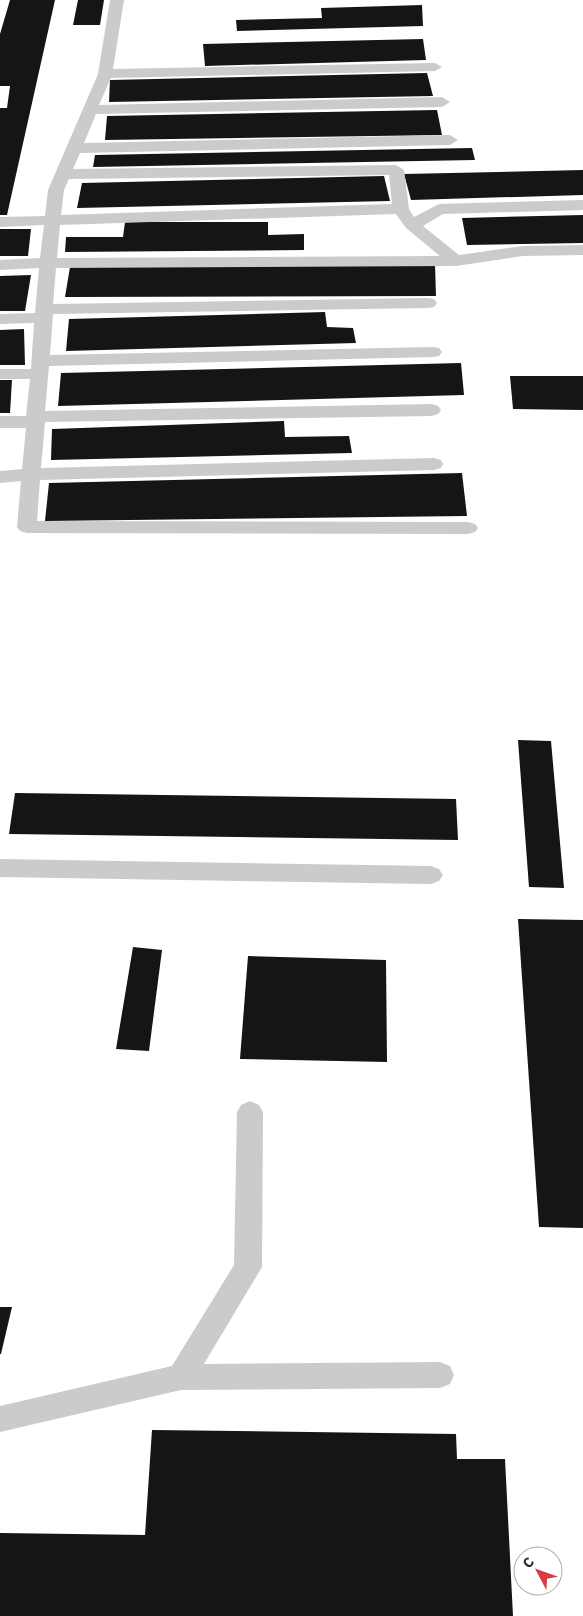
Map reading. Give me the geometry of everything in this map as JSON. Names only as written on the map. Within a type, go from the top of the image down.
[{"type":"lane","points":[[117,0],[105,74],[56,190],[43,314],[27,527],[468,528]]},
{"type":"lane","points":[[105,74],[435,67]]},
{"type":"lane","points":[[89,110],[442,102]]},
{"type":"lane","points":[[73,148],[450,140]]},
{"type":"lane","points":[[62,174],[396,170],[401,210],[412,225],[456,261]]},
{"type":"lane","points":[[412,225],[439,209],[583,205]]},
{"type":"lane","points":[[0,222],[401,210]]},
{"type":"lane","points":[[0,265],[48,263],[456,261],[523,251],[583,250]]},
{"type":"lane","points":[[0,319],[43,314],[428,303]]},
{"type":"lane","points":[[0,374],[39,368],[433,352]]},
{"type":"lane","points":[[0,422],[35,419],[432,410]]},
{"type":"lane","points":[[0,477],[32,474],[434,464]]},
{"type":"lane","points":[[0,868],[431,875]]},
{"type":"lane","points":[[181,1377],[248,1267],[250,1112]]},
{"type":"lane","points":[[0,1419],[181,1377],[440,1375]]},
{"type":"building","points":[[10,0],[55,0],[7,215],[0,215],[0,108],[7,108],[10,86],[0,86],[0,34]]},
{"type":"building","points":[[78,0],[104,0],[100,25],[73,25]]},
{"type":"building","points":[[422,5],[423,26],[237,31],[236,20],[322,18],[321,8]]},
{"type":"building","points":[[423,39],[426,60],[205,66],[203,44]]},
{"type":"building","points":[[427,73],[433,96],[109,102],[110,80]]},
{"type":"building","points":[[437,110],[442,135],[105,140],[107,116]]},
{"type":"building","points":[[472,148],[475,160],[93,167],[95,155]]},
{"type":"building","points":[[583,170],[583,195],[411,200],[404,174]]},
{"type":"building","points":[[384,176],[390,201],[77,208],[82,183]]},
{"type":"building","points":[[583,215],[583,243],[467,245],[462,218]]},
{"type":"building","points":[[125,222],[268,222],[268,235],[304,234],[304,250],[65,252],[66,237],[123,237]]},
{"type":"building","points":[[0,229],[31,229],[28,256],[0,256]]},
{"type":"building","points":[[435,265],[436,296],[65,297],[70,267]]},
{"type":"building","points":[[31,275],[25,311],[0,311],[0,276]]},
{"type":"building","points":[[325,312],[327,327],[353,328],[356,343],[66,351],[69,319]]},
{"type":"building","points":[[24,329],[25,365],[0,365],[0,330]]},
{"type":"building","points":[[461,363],[464,395],[58,406],[61,373]]},
{"type":"building","points":[[510,376],[583,376],[583,410],[513,409]]},
{"type":"building","points":[[0,380],[12,380],[10,413],[0,413]]},
{"type":"building","points":[[284,421],[285,437],[349,436],[352,453],[51,460],[52,429]]},
{"type":"building","points":[[462,473],[467,516],[45,521],[49,483]]},
{"type":"building","points":[[518,740],[551,741],[564,888],[529,887]]},
{"type":"building","points":[[15,793],[456,799],[458,840],[9,834]]},
{"type":"building","points":[[518,919],[583,920],[583,1228],[539,1227]]},
{"type":"building","points":[[133,947],[162,950],[149,1051],[116,1049]]},
{"type":"building","points":[[248,956],[386,960],[387,1062],[240,1059]]},
{"type":"building","points":[[0,1307],[12,1307],[1,1354],[0,1354]]},
{"type":"building","points":[[152,1430],[456,1434],[457,1459],[505,1459],[513,1616],[0,1616],[0,1533],[145,1535]]}]
